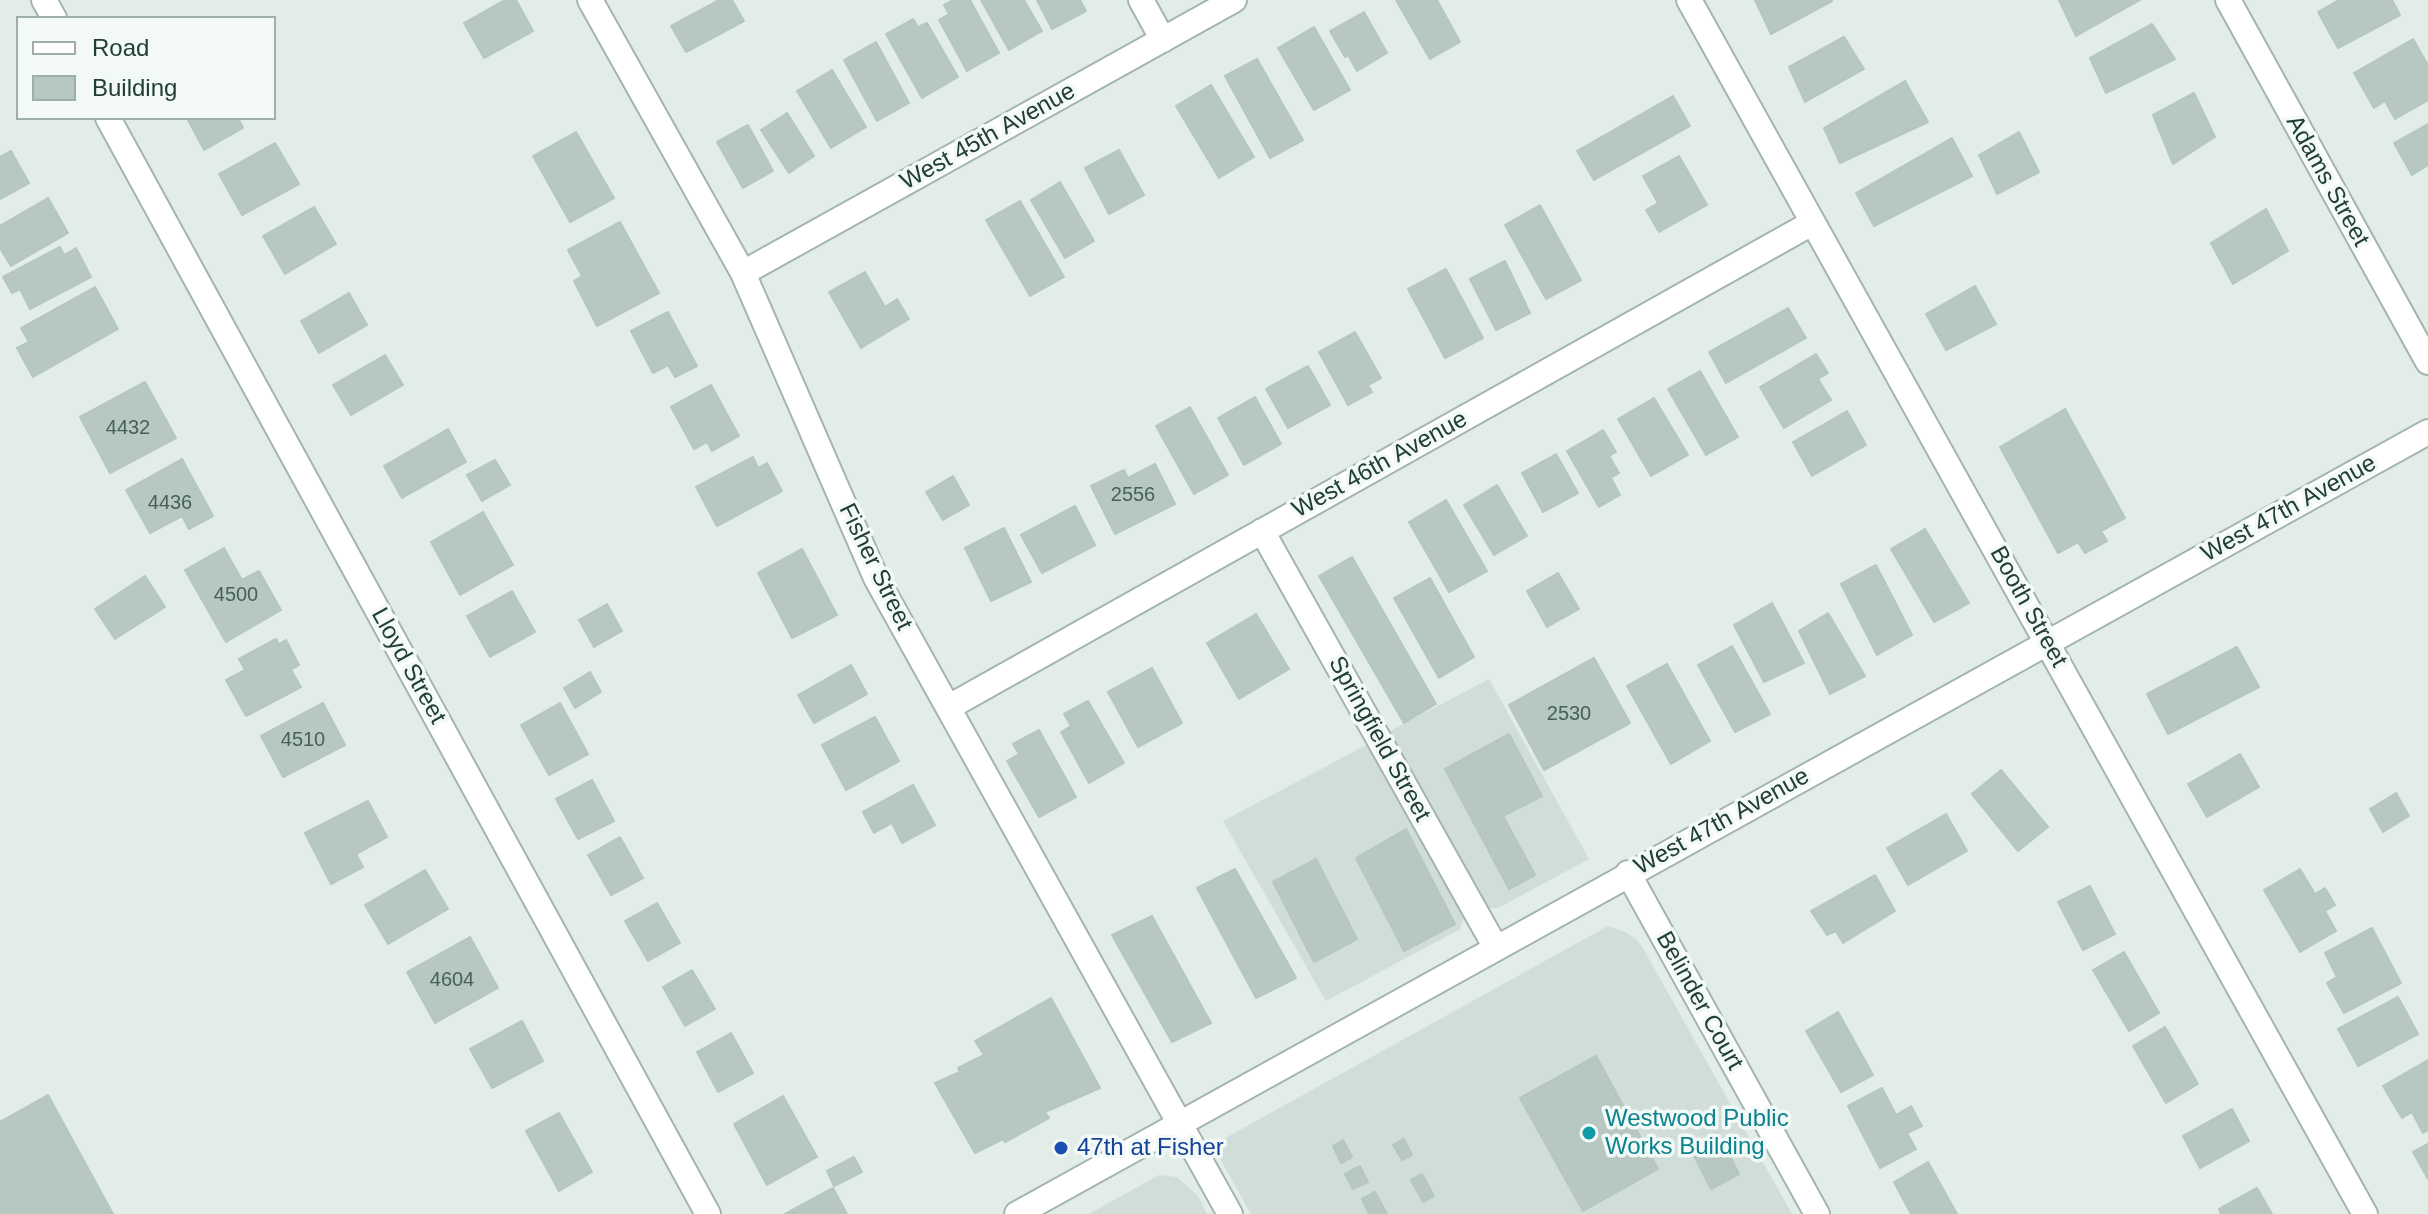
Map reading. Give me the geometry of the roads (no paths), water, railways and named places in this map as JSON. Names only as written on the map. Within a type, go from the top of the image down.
[{"type":"street","name":"Fisher Street","points":[[590,0],[743,273],[876,578],[1230,1214]]},
{"type":"street","points":[[1141,0],[1163,40]]},
{"type":"street","name":"West 45th Avenue","points":[[743,273],[1234,0]]},
{"type":"street","name":"Booth Street","points":[[1689,0],[2365,1214]]},
{"type":"street","name":"Adams Street","points":[[2228,0],[2428,362]]},
{"type":"street","name":"Lloyd Street","points":[[109,120],[708,1214]]},
{"type":"street","name":"West 46th Avenue","points":[[949,707],[1812,223]]},
{"type":"street","name":"West 47th Avenue","points":[[1017,1214],[2428,432]]},
{"type":"street","name":"Springfield Street","points":[[1262,531],[1496,948]]},
{"type":"street","name":"Belinder Court","points":[[1628,873],[1817,1214]]},
{"type":"place","name":"Westwood Public Works Building","points":[[1589,1133]]},
{"type":"place","name":"47th at Fisher","points":[[1061,1148]]}]
